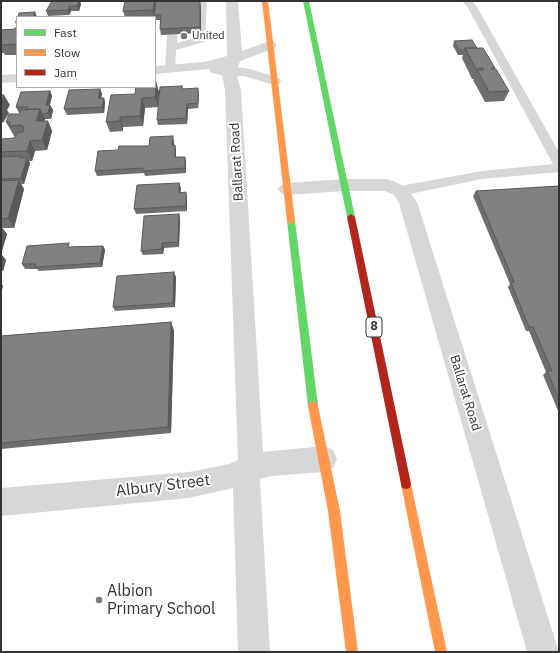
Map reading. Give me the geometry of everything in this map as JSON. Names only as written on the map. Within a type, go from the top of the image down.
[{"type":"highway","points":[[265,1],[313,404],[334,511],[352,652]]},
{"type":"highway","name":"8","points":[[306,1],[441,652]]},
{"type":"street","name":"Ballarat Road","points":[[232,1],[232,65],[230,77],[233,90],[254,652]]},
{"type":"street","points":[[156,70],[232,65],[270,45]]},
{"type":"street","points":[[232,65],[274,81]]},
{"type":"street","points":[[1,78],[16,78]]},
{"type":"street","points":[[287,189],[344,185],[387,185],[400,191]]},
{"type":"street","name":"Ballarat Road","points":[[400,191],[408,202],[543,652]]},
{"type":"street","name":"Albury Street","points":[[1,502],[188,485],[229,477],[271,462],[324,459]]},
{"type":"lane","points":[[170,70],[174,1]]},
{"type":"lane","points":[[171,48],[200,40],[202,1]]},
{"type":"lane","points":[[467,1],[472,7],[559,163]]},
{"type":"lane","points":[[400,191],[482,175],[518,170],[559,168]]},
{"type":"building","points":[[52,1],[79,1],[77,6],[69,6],[68,10],[46,11]]},
{"type":"building","points":[[125,1],[154,1],[153,10],[123,11]]},
{"type":"building","points":[[156,1],[200,1],[200,27],[160,29],[161,15],[154,15]]},
{"type":"building","points":[[35,12],[33,16],[18,16],[19,13]]},
{"type":"building","points":[[16,28],[16,44],[1,45],[1,30],[15,29]]},
{"type":"building","points":[[472,40],[477,48],[465,48],[465,50],[459,50],[454,41]]},
{"type":"building","points":[[465,48],[483,48],[495,68],[491,68],[496,69],[509,91],[489,92],[477,70],[483,70],[483,68],[476,69]]},
{"type":"building","points":[[182,86],[182,89],[198,88],[198,103],[187,104],[186,118],[157,120],[160,87]]},
{"type":"building","points":[[136,88],[156,88],[155,97],[142,98],[140,116],[120,117],[120,121],[106,122],[111,95],[135,94]]},
{"type":"building","points":[[100,89],[98,98],[104,98],[102,107],[64,109],[69,90]]},
{"type":"building","points":[[50,91],[46,105],[50,105],[48,113],[42,114],[40,109],[16,107],[21,92]]},
{"type":"building","points":[[1,95],[4,95],[1,103]]},
{"type":"building","points":[[40,109],[36,121],[48,121],[42,140],[30,141],[27,151],[1,152],[2,139],[14,138],[18,132],[23,132],[24,127],[22,127],[22,125],[9,126],[10,122],[6,122],[9,114],[20,114],[21,110]]},
{"type":"building","points":[[173,136],[172,145],[175,145],[175,157],[185,157],[185,168],[143,171],[143,168],[95,171],[98,151],[118,150],[119,146],[149,146],[150,137]]},
{"type":"building","points":[[20,156],[20,158],[27,158],[21,178],[1,179],[2,157]]},
{"type":"building","points":[[19,180],[8,218],[1,219],[1,181]]},
{"type":"building","points":[[179,183],[179,193],[186,192],[186,206],[134,209],[137,185]]},
{"type":"building","points":[[559,186],[559,399],[547,371],[552,371],[533,327],[529,327],[511,283],[514,282],[476,191]]},
{"type":"building","points":[[179,214],[178,242],[162,243],[162,249],[141,251],[144,216]]},
{"type":"building","points":[[69,243],[68,247],[103,246],[100,263],[35,267],[36,264],[22,264],[27,246]]},
{"type":"building","points":[[174,272],[173,303],[113,307],[117,276]]},
{"type":"building","points":[[171,322],[168,427],[1,443],[1,336]]},
{"type":"traffic: fast","points":[[306,1],[351,217]]},
{"type":"traffic: fast","points":[[291,221],[313,406]]},
{"type":"traffic: slow","points":[[265,1],[291,221]]},
{"type":"traffic: slow","points":[[313,406],[334,511],[352,652]]},
{"type":"traffic: slow","points":[[406,484],[441,652]]},
{"type":"traffic: jam","points":[[351,217],[406,484]]},
{"type":"place","name":"United","points":[[184,36]]},
{"type":"place","name":"Albion Primary School","points":[[99,600]]}]
